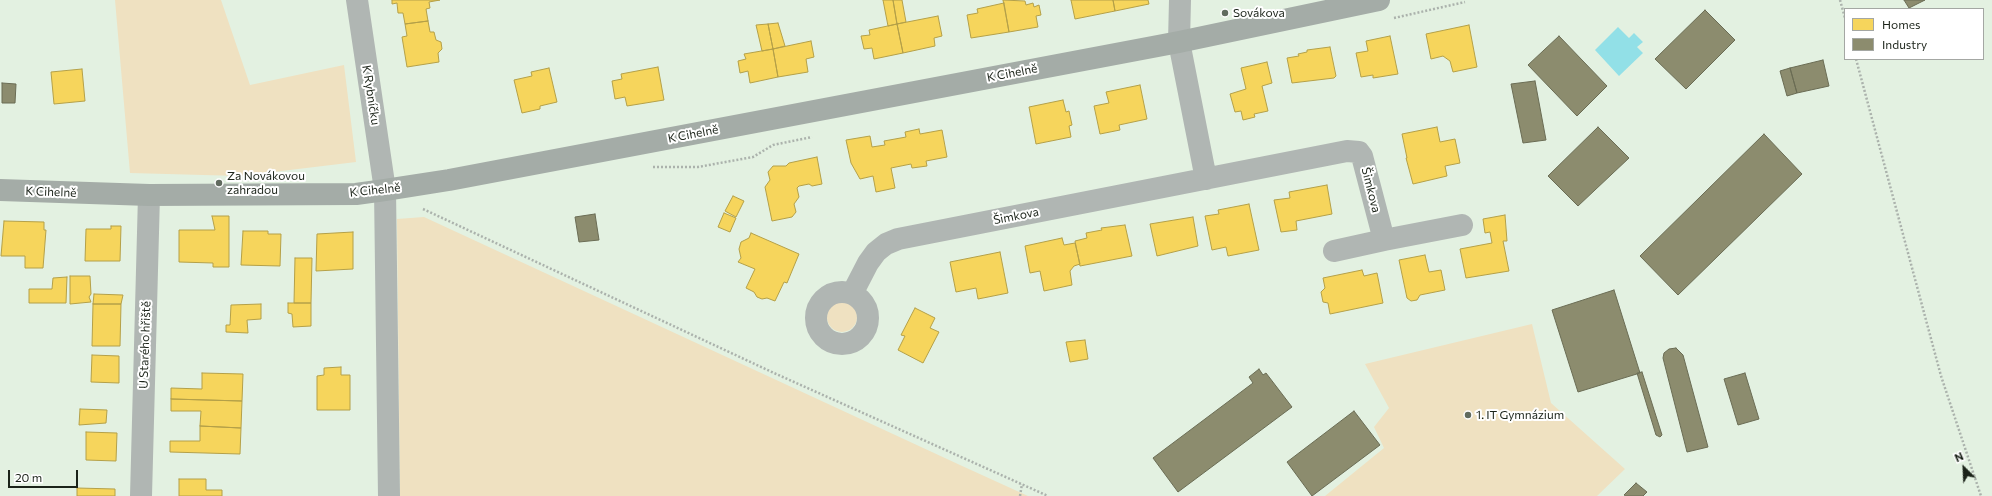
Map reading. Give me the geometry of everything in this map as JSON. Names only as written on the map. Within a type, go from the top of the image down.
[{"type":"street","name":"K Rybníčku","points":[[357,0],[385,190]]},
{"type":"street","points":[[1180,0],[1179,42],[1206,178]]},
{"type":"street","name":"K Cihelně","points":[[0,190],[149,195],[356,194],[449,180],[1179,42],[1380,0]]},
{"type":"street","name":"Šimkova","points":[[852,294],[868,263],[876,252],[886,244],[898,239],[1347,151],[1359,152],[1364,163],[1384,240]]},
{"type":"street","points":[[385,190],[389,496]]},
{"type":"street","name":"U Starého hřiště","points":[[141,496],[149,195]]},
{"type":"street","points":[[1334,251],[1462,225]]},
{"type":"path","points":[[1840,0],[1844,14]]},
{"type":"path","points":[[1856,60],[1941,376],[1981,496]]},
{"type":"path","points":[[424,208],[767,370],[1048,496]]},
{"type":"path","points":[[1020,496],[1022,484]]},
{"type":"shaded area","points":[[115,0],[221,0],[250,85],[344,65],[356,162],[240,176],[130,173]]},
{"type":"shaded area","points":[[424,217],[1028,496],[400,496],[397,219]]},
{"type":"shaded area","points":[[842,302],[853,306],[857,317],[853,328],[842,332],[831,328],[827,317],[831,306]]},
{"type":"shaded area","name":"1. IT Gymnázium","points":[[1532,324],[1551,403],[1625,469],[1597,496],[1325,496],[1384,448],[1374,427],[1389,408],[1365,364]]},
{"type":"water","points":[[1618,27],[1629,38],[1634,33],[1643,42],[1637,47],[1643,53],[1619,76],[1595,50]]},
{"type":"building: Homes","points":[[392,0],[440,0],[429,2],[430,8],[426,9],[428,21],[405,24],[403,13],[398,13],[397,3],[392,4]]},
{"type":"building: Homes","points":[[883,0],[893,0],[897,24],[888,26]]},
{"type":"building: Homes","points":[[893,0],[902,0],[906,22],[897,24]]},
{"type":"building: Homes","points":[[1003,0],[1025,1],[1026,5],[1033,3],[1034,7],[1039,5],[1041,15],[1036,16],[1038,27],[1009,32]]},
{"type":"building: Homes","points":[[1071,0],[1113,0],[1115,11],[1075,19]]},
{"type":"building: Homes","points":[[1113,0],[1148,0],[1149,4],[1115,11]]},
{"type":"building: Homes","points":[[1004,3],[1009,32],[971,38],[967,15],[978,13],[977,9]]},
{"type":"building: Homes","points":[[938,16],[942,36],[934,38],[935,46],[903,53],[897,24]]},
{"type":"building: Homes","points":[[428,21],[430,32],[434,32],[436,40],[441,42],[442,49],[438,53],[439,62],[407,67],[402,37],[407,36],[405,24]]},
{"type":"building: Homes","points":[[778,23],[785,46],[773,49],[768,24]]},
{"type":"building: Homes","points":[[768,24],[773,49],[762,51],[756,25]]},
{"type":"building: Homes","points":[[897,24],[903,53],[874,59],[872,48],[864,49],[861,36],[870,35],[869,30]]},
{"type":"building: Homes","points":[[1469,25],[1477,67],[1453,72],[1450,61],[1443,56],[1431,59],[1426,34]]},
{"type":"building: Homes","points":[[1390,36],[1398,74],[1373,78],[1373,75],[1361,77],[1356,53],[1368,51],[1366,41]]},
{"type":"building: Homes","points":[[811,41],[814,57],[806,59],[808,72],[778,77],[773,49]]},
{"type":"building: Homes","points":[[1330,47],[1336,76],[1334,78],[1292,83],[1287,58],[1299,56],[1298,54],[1307,52],[1307,50]]},
{"type":"building: Homes","points":[[773,49],[778,77],[750,83],[748,71],[740,73],[738,61],[746,59],[744,54]]},
{"type":"building: Homes","points":[[1267,62],[1272,83],[1262,86],[1268,111],[1254,114],[1255,117],[1243,120],[1241,111],[1235,112],[1230,94],[1246,89],[1241,68]]},
{"type":"building: Homes","points":[[658,67],[664,100],[627,106],[625,97],[615,99],[612,81],[622,79],[621,74]]},
{"type":"building: Homes","points":[[549,68],[557,102],[540,106],[540,109],[522,113],[514,80],[532,76],[531,72]]},
{"type":"building: Homes","points":[[82,69],[85,101],[54,104],[51,72]]},
{"type":"building: Homes","points":[[1140,85],[1147,119],[1119,125],[1120,130],[1100,134],[1094,106],[1109,103],[1106,92]]},
{"type":"building: Homes","points":[[1063,100],[1066,112],[1069,111],[1072,125],[1069,126],[1071,137],[1036,144],[1029,107]]},
{"type":"building: Homes","points":[[1437,127],[1440,142],[1455,139],[1460,163],[1445,166],[1447,176],[1413,184],[1406,158],[1402,134]]},
{"type":"building: Homes","points":[[919,129],[920,134],[942,130],[947,157],[926,161],[927,166],[912,168],[911,164],[891,168],[895,188],[876,192],[873,176],[860,179],[851,163],[846,140],[870,136],[872,147],[885,145],[884,141],[906,137],[905,132]]},
{"type":"building: Homes","points":[[817,157],[822,184],[799,186],[797,188],[799,197],[794,204],[796,212],[792,217],[772,221],[765,187],[770,180],[768,172],[773,166],[786,166],[789,163]]},
{"type":"building: Homes","points":[[1327,185],[1332,214],[1296,221],[1297,230],[1281,232],[1274,200],[1290,198],[1289,192]]},
{"type":"building: Homes","points":[[733,196],[744,201],[736,217],[725,211]]},
{"type":"building: Homes","points":[[1249,204],[1259,250],[1228,256],[1226,247],[1212,250],[1205,216],[1219,214],[1218,210]]},
{"type":"building: Homes","points":[[724,213],[736,218],[730,232],[718,227]]},
{"type":"building: Homes","points":[[1505,215],[1507,241],[1503,241],[1509,271],[1466,278],[1460,249],[1492,243],[1490,232],[1485,233],[1483,219]]},
{"type":"building: Homes","points":[[212,216],[229,216],[229,267],[213,267],[213,263],[179,262],[179,230],[215,230]]},
{"type":"building: Homes","points":[[1193,217],[1198,246],[1157,256],[1150,224]]},
{"type":"building: Homes","points":[[4,221],[44,222],[44,230],[46,230],[43,268],[25,268],[25,256],[1,256]]},
{"type":"building: Homes","points":[[1125,225],[1132,256],[1080,266],[1075,241],[1087,238],[1086,233],[1102,230],[1101,228]]},
{"type":"building: Homes","points":[[111,226],[121,226],[120,261],[85,261],[86,229],[111,229]]},
{"type":"building: Homes","points":[[243,231],[268,231],[268,234],[281,234],[280,266],[241,265]]},
{"type":"building: Homes","points":[[353,232],[353,269],[316,271],[317,234]]},
{"type":"building: Homes","points":[[751,233],[799,254],[787,283],[784,282],[775,301],[757,297],[754,292],[746,288],[755,269],[738,262],[741,258],[739,249],[741,242],[749,238]]},
{"type":"building: Homes","points":[[1062,238],[1064,245],[1075,243],[1080,264],[1074,266],[1070,271],[1072,285],[1044,291],[1040,271],[1030,273],[1025,246]]},
{"type":"building: Homes","points":[[1000,252],[1008,293],[978,299],[976,288],[956,292],[950,262]]},
{"type":"building: Homes","points":[[1425,255],[1429,272],[1441,270],[1445,290],[1420,295],[1417,300],[1411,301],[1407,298],[1399,260]]},
{"type":"building: Homes","points":[[295,258],[312,258],[311,303],[294,303]]},
{"type":"building: Homes","points":[[1362,270],[1364,276],[1377,273],[1383,303],[1330,314],[1328,303],[1323,302],[1321,292],[1325,288],[1323,278]]},
{"type":"building: Homes","points":[[70,276],[90,276],[91,294],[89,297],[91,302],[70,304]]},
{"type":"building: Homes","points":[[67,277],[66,303],[29,303],[29,289],[52,289],[53,278]]},
{"type":"building: Homes","points":[[94,294],[123,295],[121,304],[93,304]]},
{"type":"building: Homes","points":[[288,303],[311,303],[311,326],[293,327],[292,314],[288,313]]},
{"type":"building: Homes","points":[[93,304],[121,304],[120,346],[92,346]]},
{"type":"building: Homes","points":[[261,304],[261,319],[247,320],[248,333],[226,332],[226,325],[230,325],[231,305]]},
{"type":"building: Homes","points":[[915,308],[935,318],[930,328],[939,332],[923,363],[898,350],[905,336],[901,335]]},
{"type":"building: Homes","points":[[1085,340],[1088,359],[1070,362],[1066,342]]},
{"type":"building: Homes","points":[[92,355],[119,356],[119,383],[91,382]]},
{"type":"building: Homes","points":[[341,367],[341,375],[350,375],[350,410],[317,410],[317,376],[324,375],[324,368]]},
{"type":"building: Homes","points":[[202,373],[243,374],[242,401],[171,399],[171,388],[202,389]]},
{"type":"building: Homes","points":[[171,399],[242,401],[241,428],[200,426],[201,411],[171,411]]},
{"type":"building: Homes","points":[[80,409],[107,410],[106,423],[79,425]]},
{"type":"building: Homes","points":[[200,426],[241,428],[240,454],[170,452],[170,441],[200,441]]},
{"type":"building: Homes","points":[[86,432],[117,433],[116,461],[86,460]]},
{"type":"building: Homes","points":[[179,479],[206,479],[206,490],[222,490],[222,496],[179,496]]},
{"type":"building: Homes","points":[[77,488],[115,489],[115,496],[77,496]]},
{"type":"building: Industry","points":[[1904,0],[1925,0],[1909,8]]},
{"type":"building: Industry","points":[[1705,10],[1735,40],[1686,89],[1655,59]]},
{"type":"building: Industry","points":[[1559,36],[1607,86],[1577,116],[1528,65]]},
{"type":"building: Industry","points":[[1823,60],[1829,86],[1797,93],[1790,68]]},
{"type":"building: Industry","points":[[1790,68],[1797,93],[1787,96],[1780,71]]},
{"type":"building: Industry","points":[[1535,81],[1546,140],[1523,143],[1511,84]]},
{"type":"building: Industry","points":[[2,83],[16,84],[15,103],[2,103]]},
{"type":"building: Industry","points":[[1598,127],[1629,158],[1578,206],[1548,176]]},
{"type":"building: Industry","points":[[1764,134],[1802,174],[1678,295],[1640,256]]},
{"type":"building: Industry","points":[[595,214],[599,240],[579,242],[575,217]]},
{"type":"building: Industry","points":[[1614,290],[1640,373],[1578,392],[1552,310]]},
{"type":"building: Industry","points":[[1676,348],[1683,355],[1708,447],[1687,452],[1663,358],[1664,353],[1669,349]]},
{"type":"building: Industry","points":[[1259,369],[1263,375],[1266,373],[1292,407],[1178,492],[1153,458],[1253,383],[1249,377]]},
{"type":"building: Industry","points":[[1642,372],[1662,435],[1660,437],[1656,435],[1637,373]]},
{"type":"building: Industry","points":[[1745,373],[1759,419],[1738,425],[1724,379]]},
{"type":"building: Industry","points":[[1354,411],[1380,445],[1312,496],[1287,462]]},
{"type":"building: Industry","points":[[1636,483],[1647,492],[1643,496],[1624,495]]},
{"type":"place","name":"Sovákova","points":[[1225,13]]},
{"type":"place","name":"Za Novákovou zahradou","points":[[219,183]]},
{"type":"place","name":"1. IT Gymnázium","points":[[1468,415]]}]
